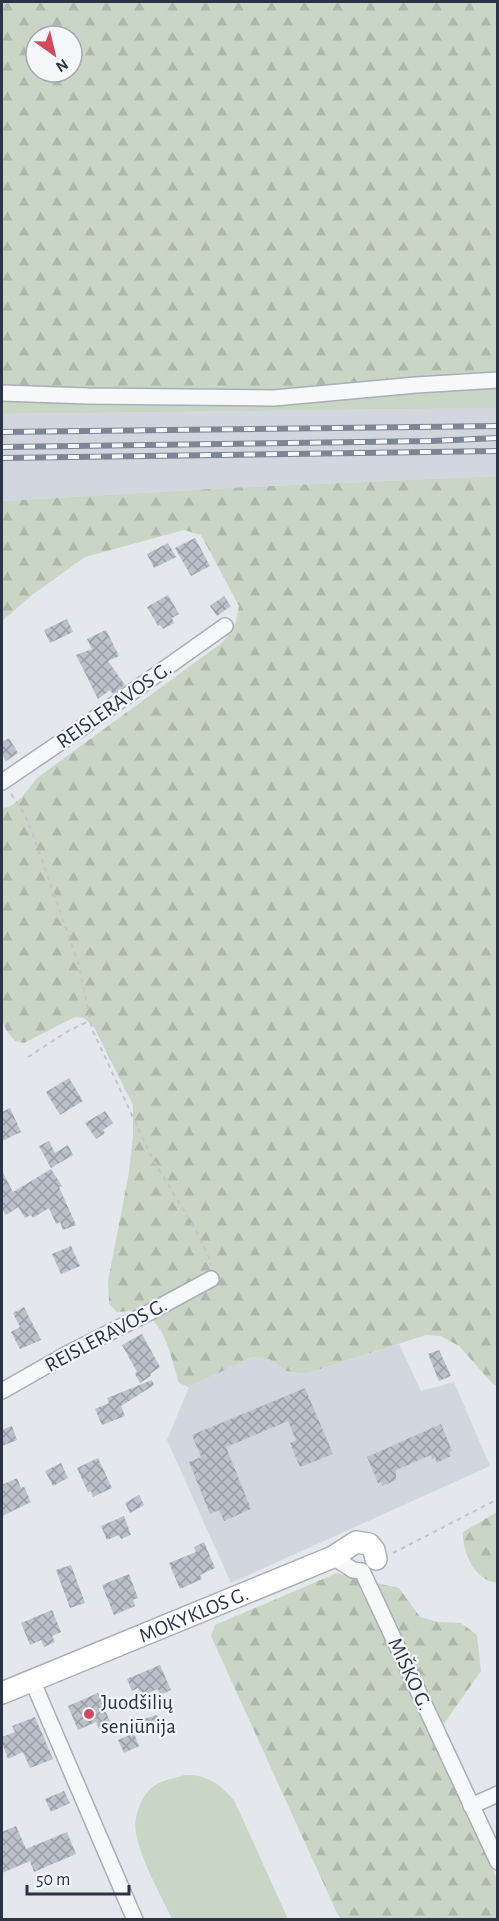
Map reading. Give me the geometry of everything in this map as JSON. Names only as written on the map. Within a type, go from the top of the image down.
[{"type":"main road","name":"MOKYKLOS G.","points":[[2,1693],[333,1557],[356,1542],[369,1544],[374,1550],[369,1565]]},
{"type":"street","points":[[2,393],[274,398],[498,380]]},
{"type":"street","name":"REISLERAVOS G.","points":[[2,782],[225,626]]},
{"type":"street","name":"REISLERAVOS G.","points":[[2,1391],[67,1354],[211,1279]]},
{"type":"street","points":[[333,1557],[352,1570],[369,1565]]},
{"type":"street","name":"MIŠKO G.","points":[[369,1565],[471,1806],[498,1862]]},
{"type":"street","points":[[32,1680],[135,1920]]},
{"type":"street","points":[[471,1806],[498,1794]]},
{"type":"path","points":[[2,782],[24,813],[34,840],[79,966],[89,1021],[151,1156],[199,1236],[209,1258],[211,1279]]},
{"type":"path","points":[[28,1058],[68,1031],[89,1021]]},
{"type":"path","points":[[369,1565],[498,1499]]},
{"type":"shaded area","points":[[497,408],[497,476],[2,501],[2,414]]},
{"type":"shaded area","points":[[399,1344],[421,1391],[454,1382],[490,1466],[231,1583],[167,1440],[189,1387],[252,1357],[269,1359],[286,1371],[305,1374]]},
{"type":"green space","points":[[2,2],[497,2],[497,372],[274,391],[2,385]]},
{"type":"green space","points":[[497,372],[498,408],[2,414],[2,385],[274,391]]},
{"type":"green space","points":[[497,476],[497,1386],[459,1346],[441,1336],[426,1335],[305,1374],[286,1371],[269,1359],[252,1357],[189,1387],[179,1383],[166,1341],[154,1322],[146,1315],[136,1311],[117,1312],[109,1304],[108,1281],[129,1172],[133,1105],[94,1027],[84,1018],[75,1017],[24,1043],[15,1041],[6,1030],[2,1019],[2,808],[13,805],[37,778],[223,642],[236,622],[239,606],[201,535],[184,530],[85,557],[32,595],[2,621],[2,501]]},
{"type":"green space","points":[[497,1512],[498,1583],[490,1581],[477,1572],[468,1557],[463,1540],[463,1532]]},
{"type":"green space","points":[[337,1573],[399,1588],[420,1617],[438,1622],[461,1623],[477,1635],[481,1671],[443,1725],[434,1744],[497,1879],[497,1919],[341,1919],[337,1913],[211,1636],[215,1625]]},
{"type":"green space","points":[[185,1775],[200,1776],[213,1782],[225,1790],[235,1802],[288,1919],[172,1919],[142,1855],[135,1827],[139,1807],[149,1790],[161,1782]]},
{"type":"building","points":[[195,538],[210,566],[191,576],[175,548]]},
{"type":"building","points":[[168,543],[176,557],[154,568],[147,554]]},
{"type":"building","points":[[168,595],[179,614],[172,618],[174,623],[163,629],[160,625],[158,626],[147,607]]},
{"type":"building","points":[[224,596],[231,606],[217,616],[210,606]]},
{"type":"building","points":[[67,619],[73,632],[50,643],[44,630]]},
{"type":"building","points":[[106,630],[119,656],[108,661],[125,685],[113,694],[110,690],[98,699],[76,655],[92,649],[87,639]]},
{"type":"building","points":[[9,738],[18,753],[6,761],[2,754],[2,742]]},
{"type":"building","points":[[69,1078],[83,1101],[60,1115],[46,1092]]},
{"type":"building","points":[[10,1108],[21,1132],[2,1141],[2,1112]]},
{"type":"building","points":[[105,1111],[113,1123],[96,1139],[85,1123]]},
{"type":"building","points":[[49,1141],[55,1153],[68,1145],[73,1155],[51,1168],[39,1146]]},
{"type":"building","points":[[51,1169],[62,1186],[59,1187],[76,1225],[63,1230],[60,1222],[56,1224],[49,1208],[33,1218],[31,1215],[25,1218],[18,1207],[6,1215],[2,1209],[2,1171],[13,1192]]},
{"type":"building","points":[[71,1246],[80,1266],[61,1274],[52,1254]]},
{"type":"building","points":[[24,1307],[41,1340],[20,1349],[11,1332],[20,1327],[13,1313]]},
{"type":"building","points":[[142,1334],[160,1367],[140,1383],[135,1374],[137,1372],[122,1345]]},
{"type":"building","points":[[439,1350],[451,1376],[439,1381],[428,1354]]},
{"type":"building","points":[[152,1380],[154,1385],[121,1406],[125,1416],[102,1425],[95,1409],[109,1403],[107,1398]]},
{"type":"building","points":[[305,1388],[333,1454],[300,1467],[290,1443],[296,1440],[288,1421],[226,1447],[251,1509],[224,1521],[219,1510],[210,1514],[189,1462],[201,1457],[192,1435]]},
{"type":"building","points":[[441,1424],[452,1451],[449,1452],[451,1456],[437,1463],[431,1455],[396,1470],[396,1480],[382,1486],[381,1482],[378,1483],[367,1457]]},
{"type":"building","points":[[12,1426],[17,1440],[2,1446],[2,1430]]},
{"type":"building","points":[[98,1458],[112,1488],[93,1497],[91,1491],[88,1492],[77,1468]]},
{"type":"building","points":[[61,1463],[68,1478],[53,1486],[45,1471]]},
{"type":"building","points":[[17,1478],[31,1502],[2,1516],[2,1485]]},
{"type":"building","points":[[139,1495],[144,1505],[130,1513],[125,1503]]},
{"type":"building","points":[[124,1516],[131,1535],[121,1539],[119,1535],[107,1540],[101,1526]]},
{"type":"building","points":[[204,1542],[215,1568],[200,1575],[202,1579],[180,1589],[169,1563],[196,1552],[194,1547]]},
{"type":"building","points":[[71,1565],[85,1603],[70,1608],[56,1570]]},
{"type":"building","points":[[129,1574],[138,1598],[133,1600],[135,1606],[114,1615],[102,1585]]},
{"type":"building","points":[[52,1610],[61,1632],[52,1636],[55,1642],[44,1647],[41,1640],[30,1645],[21,1623]]},
{"type":"building","points":[[160,1665],[171,1690],[160,1695],[158,1689],[142,1696],[138,1688],[132,1691],[127,1679]]},
{"type":"building","name":"Juodšilių seniūnija","points":[[98,1693],[111,1724],[99,1729],[96,1722],[78,1730],[68,1706]]},
{"type":"building","points":[[157,1715],[161,1729],[141,1735],[137,1721]]},
{"type":"building","points":[[35,1717],[53,1759],[30,1768],[23,1752],[8,1759],[2,1737],[15,1732],[12,1726]]},
{"type":"building","points":[[134,1733],[139,1746],[124,1753],[118,1740]]},
{"type":"building","points":[[64,1791],[70,1803],[51,1812],[45,1799]]},
{"type":"building","points":[[16,1826],[26,1849],[67,1832],[76,1854],[34,1872],[30,1861],[2,1873],[2,1832]]},
{"type":"railway","points":[[2,432],[498,426]]},
{"type":"railway","points":[[2,447],[498,438]]},
{"type":"railway","points":[[2,458],[498,451]]},
{"type":"place","name":"Juodšilių seniūnija","points":[[89,1714]]}]
